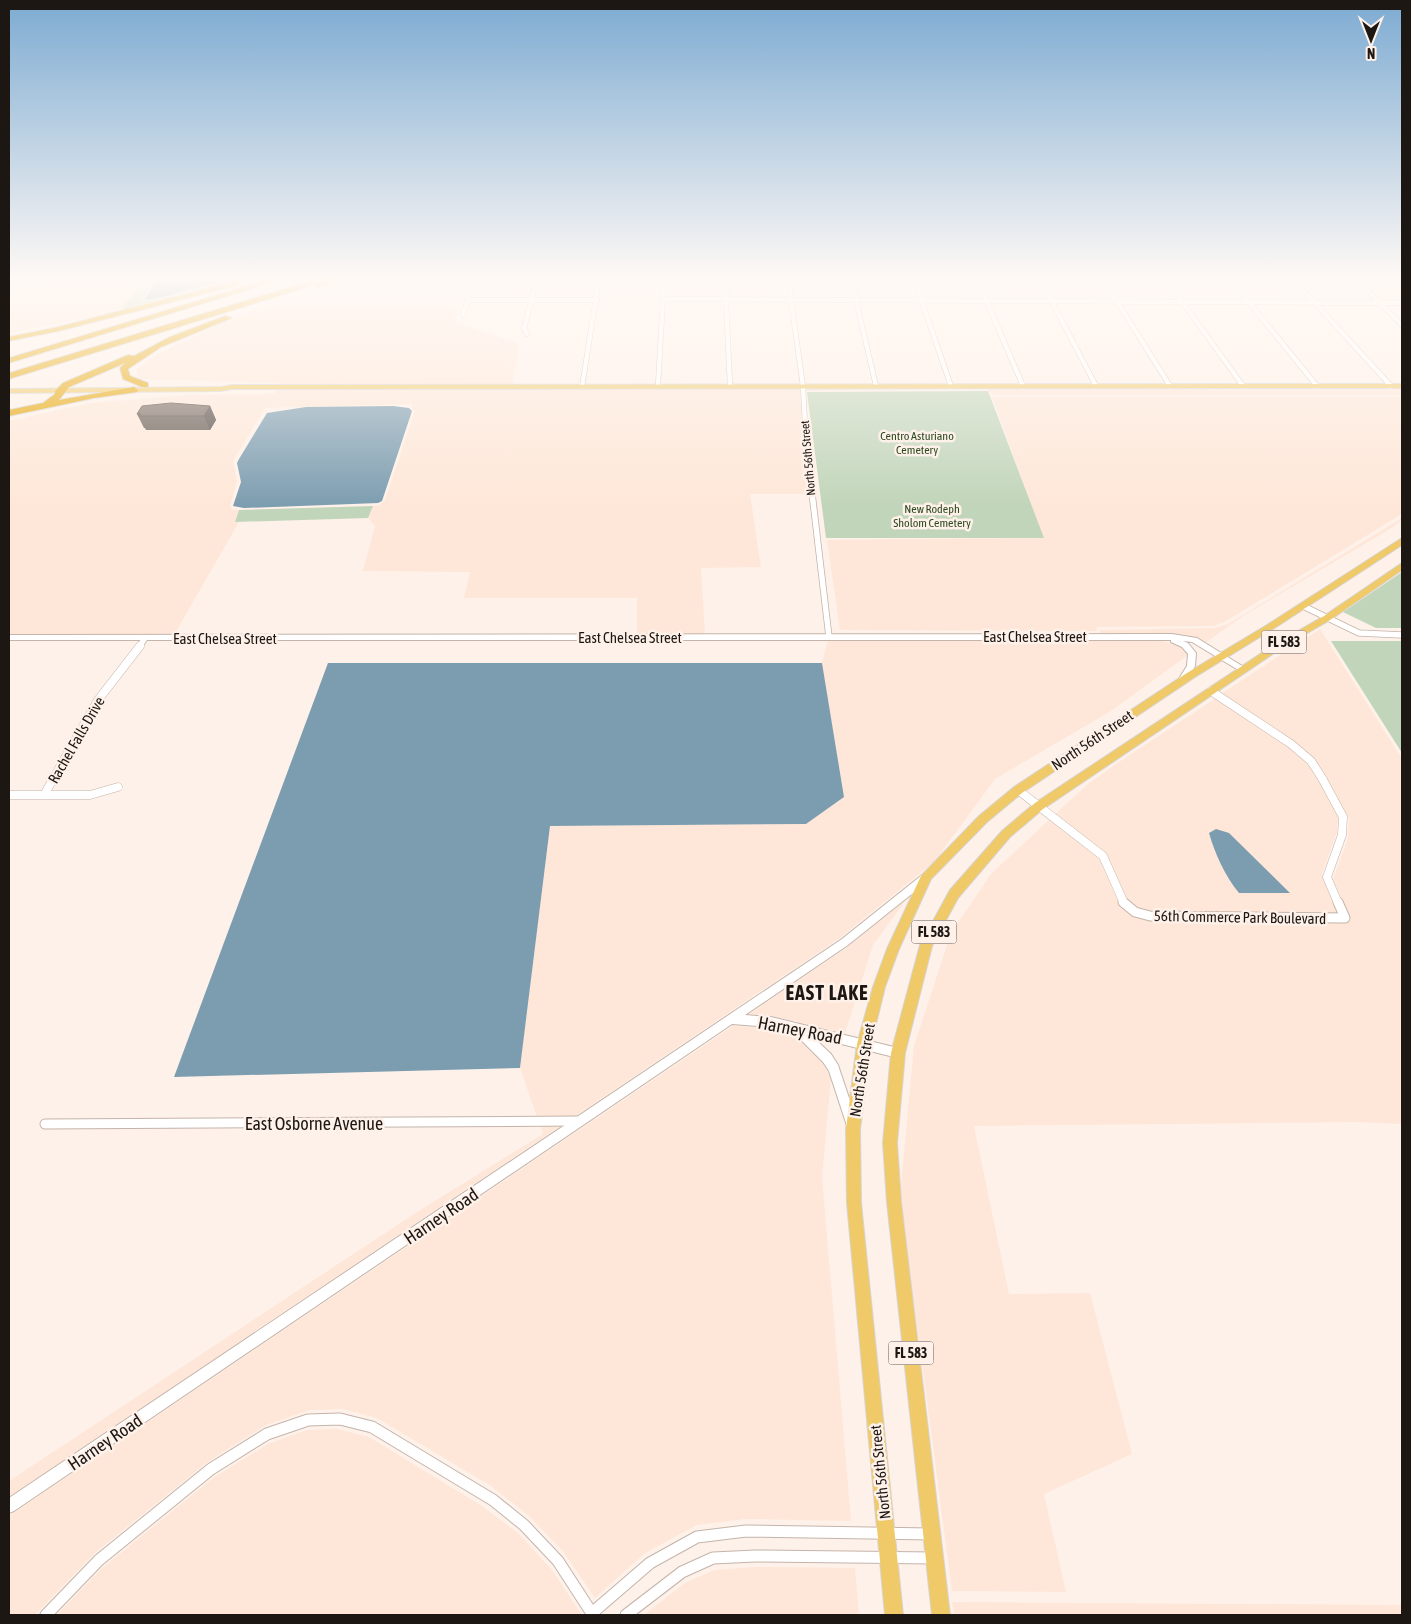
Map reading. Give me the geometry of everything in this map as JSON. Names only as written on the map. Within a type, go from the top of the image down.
[{"type":"highway","points":[[9,361],[30,355]]},
{"type":"highway","points":[[9,376],[78,355]]},
{"type":"highway","points":[[46,405],[56,400],[63,388],[139,355]]},
{"type":"highway","points":[[141,355],[130,360],[124,368],[126,377],[145,385]]},
{"type":"highway","points":[[9,413],[134,390]]},
{"type":"main road","points":[[9,391],[145,385],[224,384],[232,387]]},
{"type":"main road","points":[[9,385],[134,390],[221,389],[232,387],[1402,386]]},
{"type":"main road","name":"North 56th Street","points":[[894,1615],[854,1203],[853,1129],[864,1044],[879,987],[893,949],[927,876],[983,819],[1018,790],[1182,680],[1303,606],[1402,542]]},
{"type":"main road","name":"North 56th Street","points":[[941,1615],[894,1202],[890,1143],[898,1054],[926,945],[954,894],[1006,834],[1039,806],[1211,690],[1280,645],[1327,618],[1402,563]]},
{"type":"street","points":[[582,386],[587,355]]},
{"type":"street","points":[[658,386],[660,355]]},
{"type":"street","points":[[729,355],[730,386]]},
{"type":"street","name":"North 56th Street","points":[[799,355],[803,386],[808,470],[829,636]]},
{"type":"street","points":[[869,355],[876,386]]},
{"type":"street","points":[[940,355],[951,386]]},
{"type":"street","points":[[1009,355],[1023,386]]},
{"type":"street","points":[[1080,355],[1096,386]]},
{"type":"street","points":[[1150,355],[1170,386]]},
{"type":"street","points":[[1221,355],[1243,386]]},
{"type":"street","points":[[1291,355],[1317,386]]},
{"type":"street","points":[[1362,355],[1391,386]]},
{"type":"street","points":[[1303,606],[1359,633],[1402,635]]},
{"type":"street","points":[[1159,637],[1180,642],[1192,653],[1191,666],[1182,680]]},
{"type":"street","name":"East Chelsea Street","points":[[9,638],[1159,637],[1188,638],[1222,656],[1243,670]]},
{"type":"street","name":"Rachel Falls Drive","points":[[44,795],[98,700],[136,653],[145,638]]},
{"type":"street","name":"56th Commerce Park Boulevard","points":[[1018,790],[1103,856],[1124,904],[1135,912],[1150,916],[1185,918],[1345,918],[1328,877],[1342,835],[1343,817],[1322,778],[1311,761],[1291,744],[1232,707],[1211,690]]},
{"type":"street","points":[[9,795],[90,795],[118,787]]},
{"type":"street","points":[[731,1020],[845,942],[927,876]]},
{"type":"street","name":"Harney Road","points":[[9,1506],[731,1020],[771,1022],[898,1054]]},
{"type":"street","points":[[795,1028],[827,1058],[834,1070],[853,1129]]},
{"type":"street","name":"East Osborne Avenue","points":[[45,1124],[582,1121]]},
{"type":"street","points":[[46,1615],[99,1560],[211,1469],[274,1431],[308,1420],[340,1419],[372,1427],[487,1496],[524,1524],[558,1561],[593,1614],[650,1563],[697,1537],[746,1531],[931,1534]]},
{"type":"street","points":[[626,1615],[682,1572],[713,1558],[755,1556],[934,1558]]},
{"type":"shaded area","points":[[156,355],[517,355],[512,385],[279,385],[279,383],[138,379],[137,369]]},
{"type":"shaded area","points":[[800,388],[807,494],[750,494],[761,567],[701,568],[705,634],[637,634],[637,598],[464,598],[470,572],[363,571],[375,526],[368,518],[373,506],[380,505],[385,500],[415,411],[412,408],[413,404],[265,408],[233,461],[237,481],[230,506],[232,510],[239,510],[235,522],[239,522],[174,635],[9,635],[9,421],[91,403],[189,395],[273,394],[277,389]]},
{"type":"shaded area","points":[[806,388],[1402,388],[1402,395],[992,395],[987,389],[806,391]]},
{"type":"shaded area","points":[[992,397],[1402,397],[1402,514],[1226,621],[1214,626],[1096,627],[1097,631],[840,630],[827,540],[1043,538]]},
{"type":"shaded area","points":[[1402,518],[1390,529],[1243,616],[1205,643],[1194,637],[1180,634],[1100,633],[1100,630],[1215,628],[1228,624]]},
{"type":"shaded area","points":[[1320,629],[1402,759],[1402,1124],[1357,1122],[974,1126],[1009,1294],[1090,1293],[1132,1454],[1044,1494],[1066,1592],[952,1591],[900,1195],[914,1046],[951,933],[991,874],[1049,820],[1099,858],[1119,904],[1135,917],[1152,921],[1187,923],[1347,923],[1350,918],[1333,879],[1348,838],[1349,819],[1314,759],[1221,694]]},
{"type":"shaded area","points":[[828,640],[1159,640],[1183,647],[1188,655],[1111,711],[995,779],[934,862],[841,937],[9,1497],[9,1481],[417,1212],[543,1134],[520,1068],[550,826],[806,824],[844,797],[822,663]]},
{"type":"shaded area","points":[[1216,698],[1288,746],[1307,762],[1338,816],[1337,832],[1322,874],[1337,913],[1184,913],[1149,911],[1136,907],[1128,901],[1106,853],[1055,814],[1087,785]],"holes":[[[1229,833],[1289,892],[1230,882],[1209,834]]]},
{"type":"shaded area","points":[[905,901],[873,945],[845,1033],[798,1023],[795,1020],[749,1014],[849,946]]},
{"type":"shaded area","points":[[733,1026],[770,1028],[793,1034],[822,1062],[831,1078],[822,1177],[851,1521],[746,1519],[697,1525],[645,1553],[595,1598],[563,1551],[528,1515],[491,1486],[377,1418],[343,1409],[310,1410],[266,1425],[209,1461],[97,1551],[35,1615],[9,1615],[9,1516]]},
{"type":"shaded area","points":[[337,1429],[369,1437],[482,1506],[519,1534],[552,1570],[582,1615],[57,1615],[101,1569],[213,1478],[268,1444],[307,1430]]},
{"type":"shaded area","points":[[756,1567],[855,1568],[859,1615],[644,1615],[685,1583],[714,1570]]},
{"type":"shaded area","points":[[952,1602],[1402,1605],[1402,1615],[954,1615]]},
{"type":"green space","name":"Centro Asturiano Cemetery","points":[[988,391],[1044,538],[826,538],[807,392]]},
{"type":"green space","points":[[373,506],[368,518],[235,522],[239,510]]},
{"type":"green space","points":[[1402,572],[1402,628],[1376,628],[1343,612]]},
{"type":"green space","points":[[1331,641],[1402,641],[1402,753]]},
{"type":"water","points":[[393,406],[409,408],[412,411],[382,501],[378,503],[244,508],[233,506],[241,482],[237,463],[267,413],[306,407]]},
{"type":"water","points":[[328,663],[822,663],[844,797],[806,824],[550,826],[520,1068],[174,1077]]},
{"type":"water","points":[[1216,829],[1229,833],[1290,893],[1239,893],[1225,872],[1214,849],[1209,833]]},
{"type":"building","points":[[171,403],[210,406],[204,416],[139,416],[141,414],[137,414],[142,406]]},
{"type":"district","name":"EAST LAKE","points":[[827,992]]},
{"type":"park label","name":"New Rodeph Sholom Cemetery","points":[[932,516]]}]
